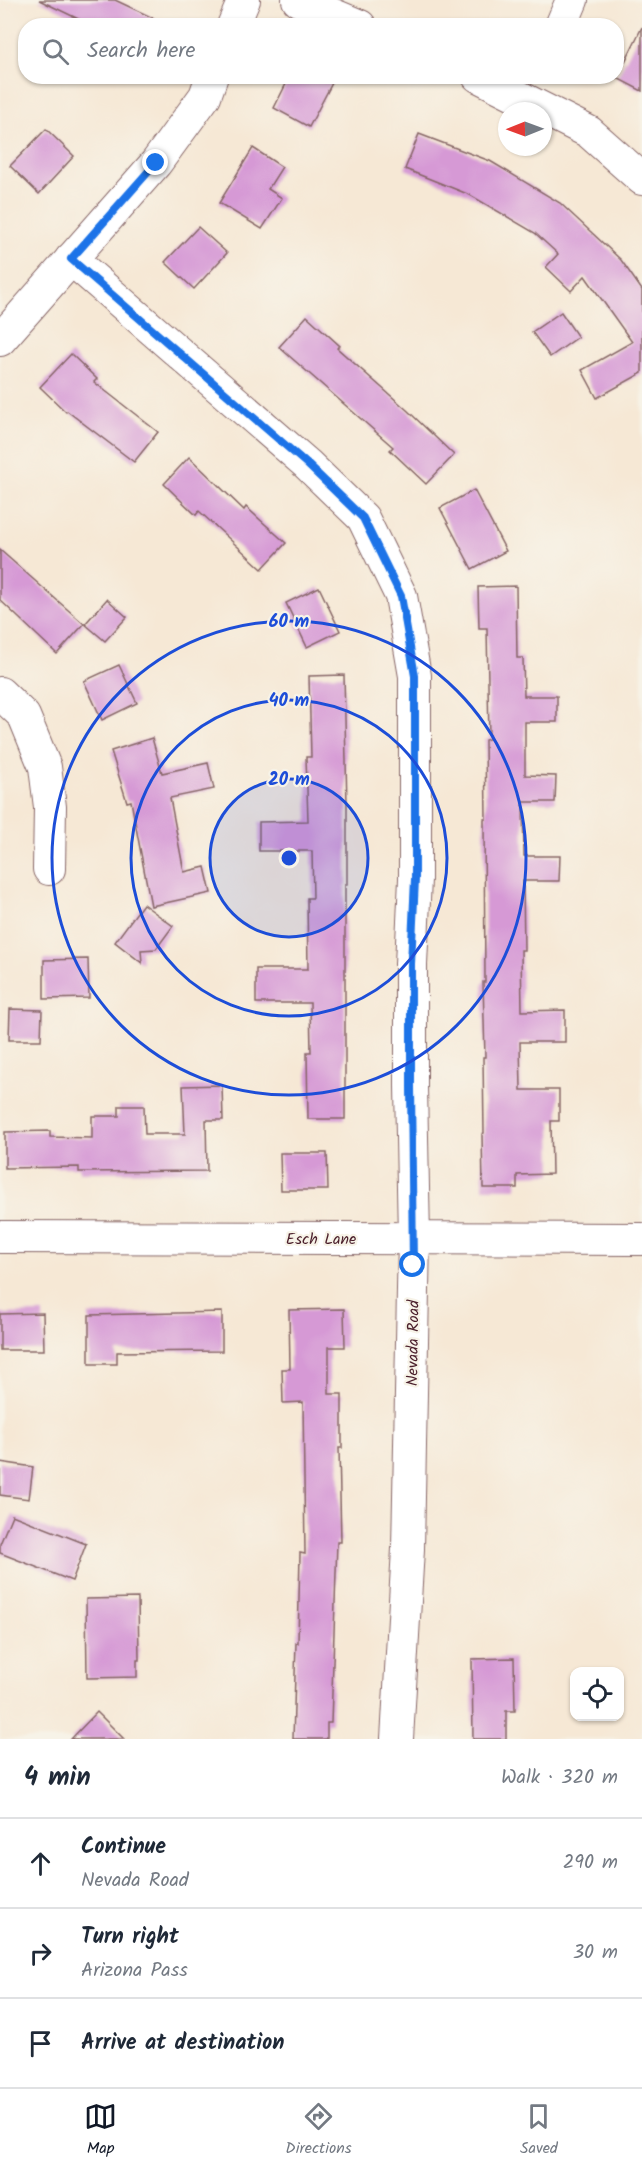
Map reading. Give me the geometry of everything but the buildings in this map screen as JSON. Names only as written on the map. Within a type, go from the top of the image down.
[{"type":"street","points":[[236,18],[244,0]]},
{"type":"street","points":[[298,0],[341,18]]},
{"type":"street","points":[[565,18],[573,0]]},
{"type":"street","points":[[0,340],[156,163],[204,96],[209,84]]},
{"type":"street","points":[[529,87],[589,132],[642,179]]},
{"type":"street","name":"Nevada Road","points":[[71,259],[307,464],[363,518],[401,596],[415,676],[415,879],[411,1053],[414,1238],[408,1549],[397,1739]]},
{"type":"street","points":[[0,693],[24,716],[45,767],[50,807],[49,869]]},
{"type":"street","name":"Esch Lane","points":[[0,1237],[642,1239]]},
{"type":"route","points":[[156,163],[71,259],[307,464],[363,518],[401,596],[415,676],[413,767],[415,879],[411,964],[413,1265]]}]
